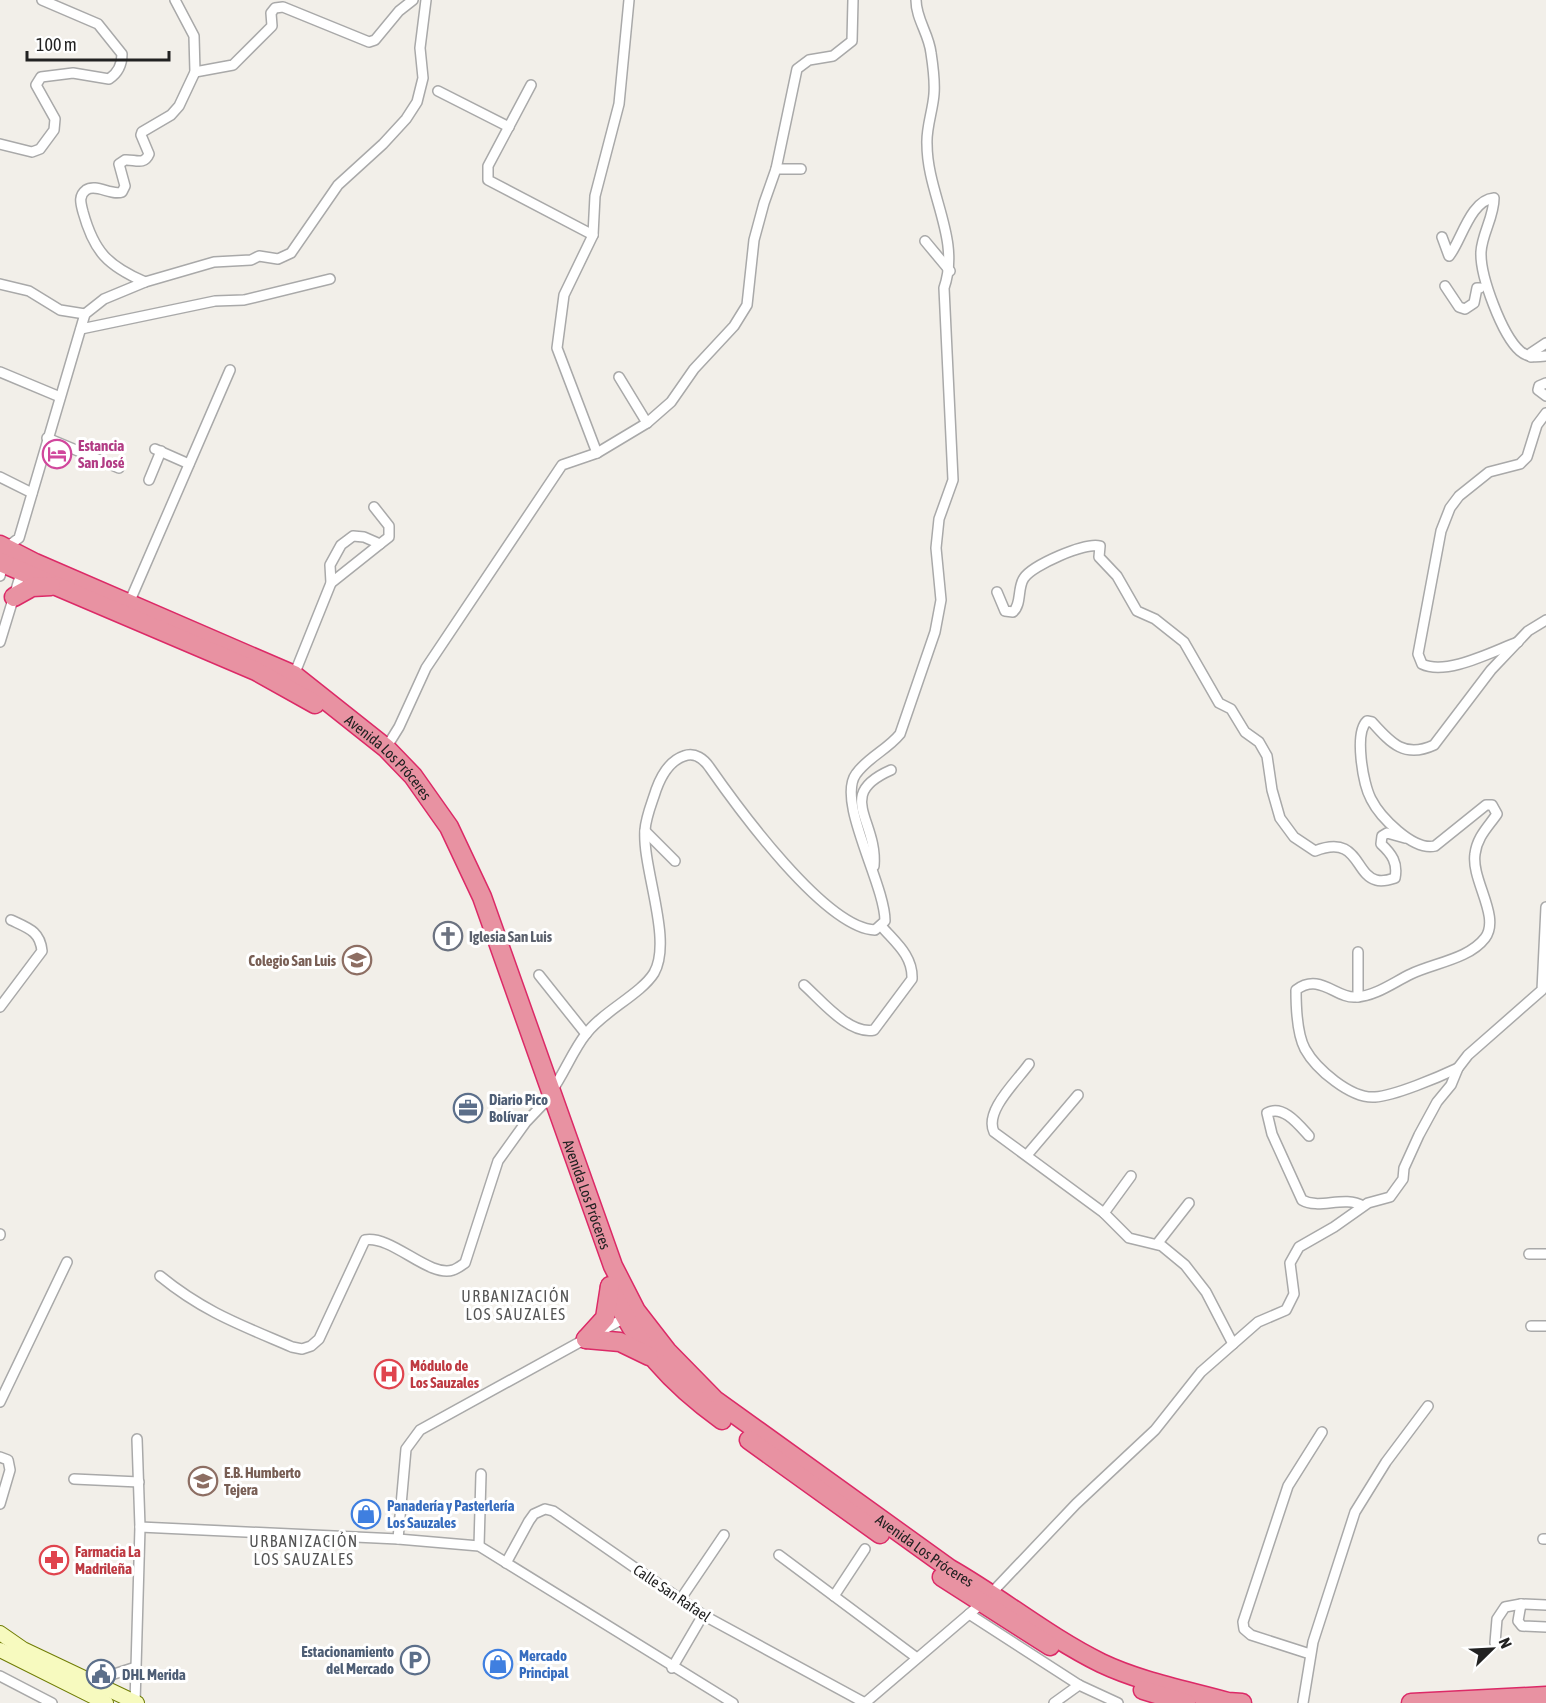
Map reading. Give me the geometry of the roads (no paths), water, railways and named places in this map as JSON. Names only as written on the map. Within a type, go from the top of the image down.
[{"type":"highway","name":"Avenida Los Próceres","points":[[5,555],[52,586],[288,687],[344,724],[380,753],[422,804],[460,868],[614,1266],[630,1315],[715,1400],[950,1569],[981,1603],[1107,1666],[1133,1676],[1228,1702],[1242,1703]]},
{"type":"highway","name":"Avenida Los Próceres","points":[[23,565],[129,603],[294,675],[386,748],[427,794],[461,852],[504,956],[610,1286],[630,1315],[652,1357],[686,1394],[812,1487],[981,1603],[1095,1671],[1170,1700],[1186,1703]]},
{"type":"highway","points":[[14,597],[32,587],[52,586]]},
{"type":"highway","points":[[586,1339],[605,1318],[610,1286]]},
{"type":"highway","points":[[586,1339],[620,1342],[652,1357]]},
{"type":"highway","points":[[1411,1703],[1546,1696]]},
{"type":"street","points":[[0,144],[32,152],[46,142],[54,130],[55,119],[36,85],[41,77],[74,73],[109,79],[116,75],[122,62],[122,54],[98,24],[42,0]]},
{"type":"street","points":[[146,282],[112,265],[97,248],[86,223],[81,195],[89,189],[122,192],[124,186],[119,164],[125,160],[141,162],[147,158],[149,154],[141,135],[142,132],[171,115],[179,106],[195,72],[195,36],[176,0]]},
{"type":"street","points":[[195,72],[233,65],[272,26],[272,13],[277,8],[369,42],[375,40],[399,11],[413,0]]},
{"type":"street","points":[[5,555],[32,493],[85,314],[104,299],[146,282],[214,262],[251,260],[259,256],[278,259],[291,253],[338,184],[384,144],[406,119],[417,102],[423,78],[420,48],[426,0]]},
{"type":"street","points":[[597,453],[557,348],[564,295],[593,235],[595,196],[619,104],[629,0]]},
{"type":"street","points":[[386,748],[399,727],[426,668],[562,465],[597,453],[647,423],[671,402],[694,369],[734,326],[747,305],[754,240],[776,169],[797,69],[809,60],[833,56],[852,41],[853,0]]},
{"type":"street","points":[[882,927],[885,909],[855,818],[849,789],[855,775],[873,757],[889,747],[900,734],[935,632],[941,600],[936,548],[939,519],[953,480],[944,288],[950,271],[951,248],[934,187],[927,144],[935,92],[931,49],[916,11],[916,0]]},
{"type":"street","points":[[531,85],[488,166],[488,180],[593,235]]},
{"type":"street","points":[[438,91],[509,126]]},
{"type":"street","points":[[776,169],[801,169]]},
{"type":"street","points":[[1442,237],[1447,255],[1450,256],[1464,225],[1486,202],[1494,198],[1481,255],[1482,271],[1491,297],[1512,342],[1518,350],[1531,357],[1546,357]]},
{"type":"street","points":[[925,241],[950,271]]},
{"type":"street","points":[[81,329],[215,301],[244,300],[330,279]]},
{"type":"street","points":[[0,284],[24,289],[60,310],[85,314]]},
{"type":"street","points":[[1445,286],[1459,307],[1465,309],[1474,302],[1477,285],[1491,297]]},
{"type":"street","points":[[1531,357],[1531,353],[1546,343]]},
{"type":"street","points":[[129,603],[230,370]]},
{"type":"street","points":[[0,372],[60,397]]},
{"type":"street","points":[[619,377],[647,423]]},
{"type":"street","points":[[1546,383],[1539,386],[1538,390],[1546,396]]},
{"type":"street","points":[[1519,642],[1469,660],[1438,668],[1422,664],[1418,654],[1441,531],[1450,508],[1460,496],[1490,472],[1520,464],[1527,457],[1537,425],[1546,413]]},
{"type":"street","points":[[47,438],[119,468]]},
{"type":"street","points":[[149,480],[158,450],[189,464]]},
{"type":"street","points":[[0,477],[32,493]]},
{"type":"street","points":[[331,583],[389,537],[389,526],[374,507]]},
{"type":"street","points":[[294,675],[331,583],[330,565],[341,545],[353,536],[364,537],[380,544]]},
{"type":"street","points":[[997,592],[1005,612],[1013,612],[1018,608],[1019,591],[1023,580],[1033,569],[1068,552],[1087,546],[1100,546],[1099,557],[1117,576],[1132,604],[1137,610],[1155,619],[1179,636],[1219,703],[1231,709],[1245,732],[1259,742],[1267,756],[1278,812],[1294,837],[1315,851],[1332,846],[1343,849],[1355,858],[1371,878],[1395,879],[1395,861],[1391,853],[1381,844],[1382,836],[1387,832],[1426,849],[1435,846],[1486,805],[1492,805],[1497,814],[1479,838],[1474,864],[1475,875],[1489,911],[1490,926],[1486,936],[1476,946],[1413,973],[1374,993],[1358,997],[1321,985],[1302,985],[1296,990],[1296,1007],[1304,1048],[1347,1089],[1361,1095],[1378,1097],[1458,1068]]},
{"type":"street","points":[[0,642],[23,565]]},
{"type":"street","points":[[1405,838],[1371,800],[1364,777],[1361,754],[1364,723],[1372,722],[1382,736],[1399,747],[1422,749],[1434,745],[1491,670],[1528,631],[1546,620]]},
{"type":"street","points":[[160,1276],[213,1314],[302,1349],[311,1346],[319,1339],[365,1240],[388,1244],[441,1270],[453,1270],[465,1263],[498,1161],[526,1122],[548,1098],[586,1034],[654,973],[659,953],[659,934],[645,831],[658,783],[670,764],[684,756],[694,755],[706,762],[739,811],[790,871],[836,912],[865,929],[882,927]]},
{"type":"street","points":[[874,872],[876,850],[862,810],[861,797],[871,779],[891,770]]},
{"type":"street","points":[[645,831],[675,861]]},
{"type":"street","points":[[865,1703],[981,1603],[1076,1504],[1155,1430],[1201,1372],[1258,1322],[1286,1310],[1294,1294],[1290,1263],[1299,1246],[1335,1227],[1363,1206],[1384,1200],[1397,1189],[1419,1135],[1437,1102],[1451,1084],[1458,1068],[1468,1055],[1542,990],[1546,907]]},
{"type":"street","points":[[0,1007],[42,951],[41,939],[34,931],[11,920]]},
{"type":"street","points":[[804,985],[850,1025],[865,1032],[874,1030],[912,979],[908,957],[882,927]]},
{"type":"street","points":[[1358,952],[1358,997]]},
{"type":"street","points":[[538,975],[586,1034]]},
{"type":"street","points":[[1029,1064],[993,1113],[994,1132],[1104,1213],[1129,1238],[1157,1244],[1185,1264],[1206,1292],[1233,1344]]},
{"type":"street","points":[[1027,1155],[1078,1095]]},
{"type":"street","points":[[1309,1136],[1282,1112],[1274,1110],[1267,1113],[1272,1134],[1302,1200],[1311,1203],[1338,1201],[1363,1206]]},
{"type":"street","points":[[1104,1213],[1131,1176]]},
{"type":"street","points":[[1157,1244],[1189,1203]]},
{"type":"street","points":[[1529,1254],[1546,1254]]},
{"type":"street","points":[[0,1402],[67,1262]]},
{"type":"street","points":[[398,1539],[406,1449],[420,1430],[630,1315]]},
{"type":"street","points":[[1531,1326],[1546,1326]]},
{"type":"street","points":[[1303,1703],[1310,1654],[1355,1512],[1386,1461],[1428,1406]]},
{"type":"street","points":[[1310,1654],[1251,1635],[1244,1629],[1243,1623],[1288,1486],[1322,1432]]},
{"type":"street","points":[[0,1633],[23,1649],[136,1703],[140,1527],[137,1438]]},
{"type":"street","points":[[0,1457],[8,1460],[10,1470],[0,1504]]},
{"type":"street","points":[[479,1546],[482,1474]]},
{"type":"street","points":[[74,1479],[139,1482]]},
{"type":"street","name":"Calle San Rafael","points":[[506,1563],[534,1514],[545,1509],[553,1511],[703,1615],[865,1703]]},
{"type":"street","points":[[140,1527],[398,1539],[479,1546],[672,1668],[733,1703]]},
{"type":"street","points":[[680,1600],[724,1535]]},
{"type":"street","points":[[834,1596],[865,1549]]},
{"type":"street","points":[[779,1555],[917,1658]]},
{"type":"street","points":[[981,1603],[1078,1685],[1118,1703]]},
{"type":"street","points":[[1495,1643],[1500,1613],[1512,1604],[1546,1605]]},
{"type":"street","points":[[1521,1604],[1518,1621],[1522,1626],[1546,1627]]},
{"type":"street","points":[[672,1668],[703,1615]]},
{"type":"street","points":[[0,1650],[106,1703]]},
{"type":"street","points":[[92,1681],[136,1667]]},
{"type":"street","points":[[0,1676],[52,1703]]},
{"type":"street","points":[[1054,1703],[1078,1685]]},
{"type":"place","name":"Estancia San José","points":[[57,454]]},
{"type":"place","name":"Iglesia San Luis","points":[[448,936]]},
{"type":"place","name":"Colegio San Luis","points":[[357,960]]},
{"type":"place","name":"Diario Pico Bolívar","points":[[468,1108]]},
{"type":"place","name":"Módulo de Los Sauzales","points":[[389,1374]]},
{"type":"place","name":"E.B. Humberto Tejera","points":[[203,1481]]},
{"type":"place","name":"Panadería y Pasterlería Los Sauzales","points":[[366,1514]]},
{"type":"place","name":"Farmacia La Madrileña","points":[[54,1560]]},
{"type":"place","name":"Estacionamiento del Mercado","points":[[415,1660]]},
{"type":"place","name":"Mercado Principal","points":[[498,1664]]},
{"type":"place","name":"DHL Merida","points":[[101,1674]]},
{"type":"district","name":"URBANIZACIÓN LOS SAUZALES","points":[[516,1305]]},
{"type":"district","name":"URBANIZACIÓN LOS SAUZALES","points":[[304,1550]]}]
